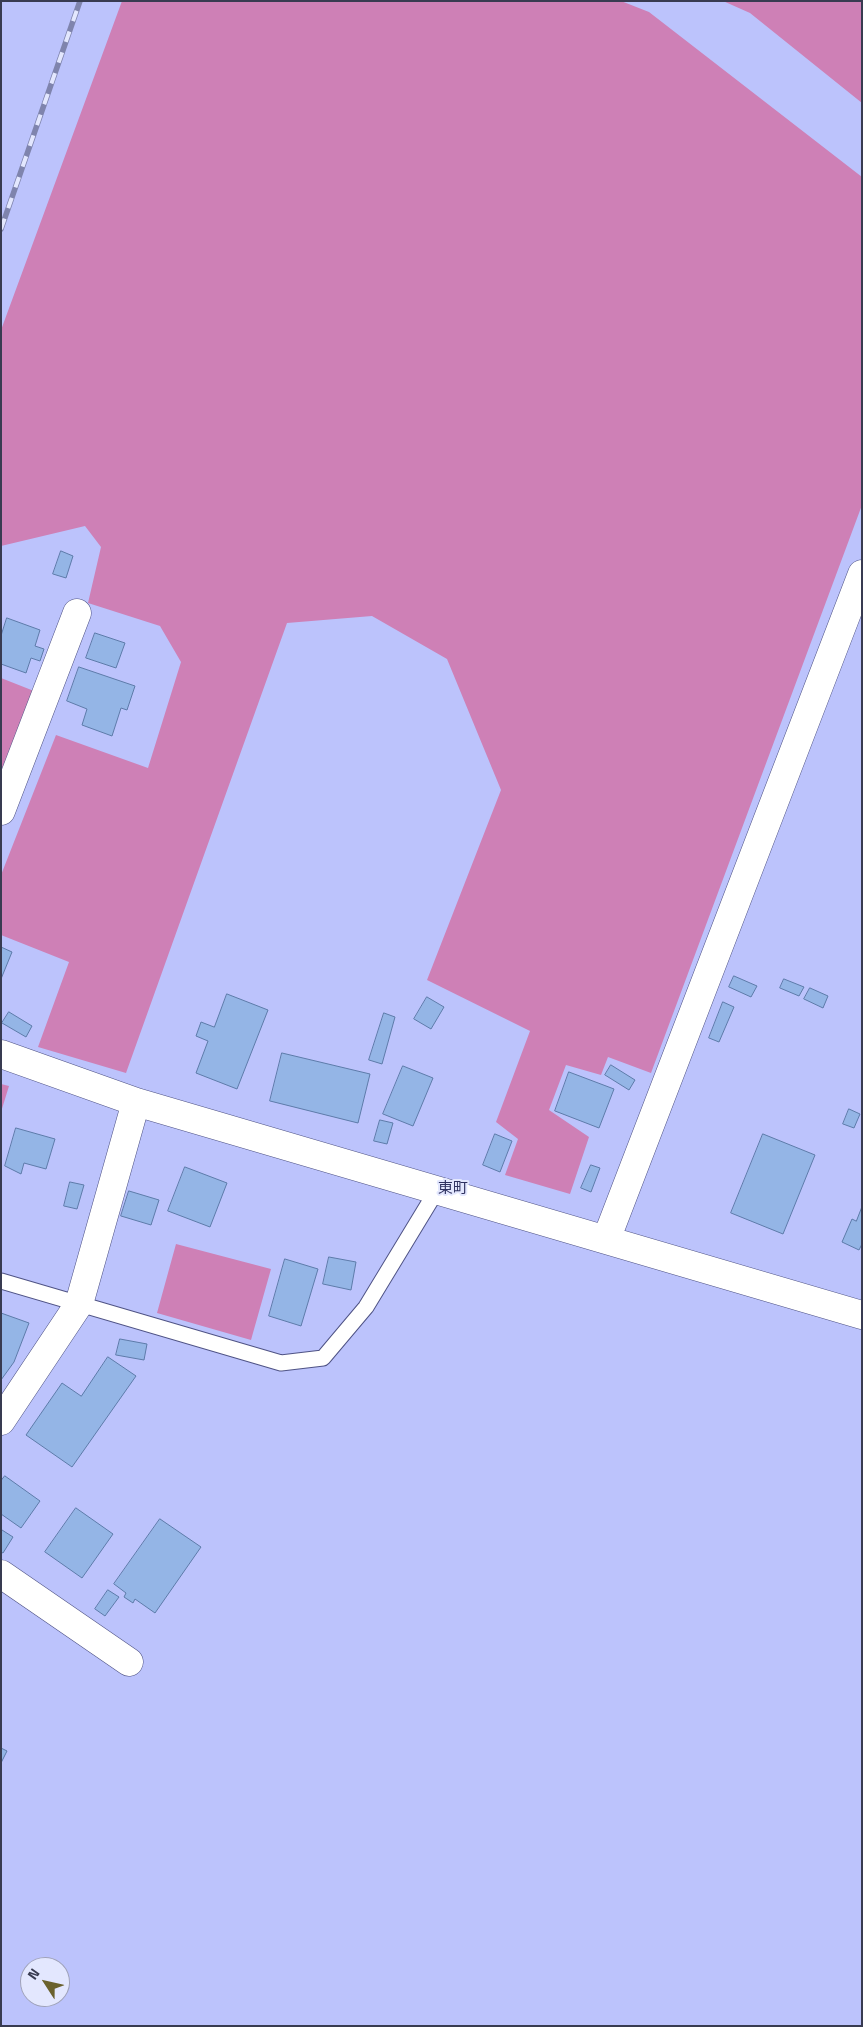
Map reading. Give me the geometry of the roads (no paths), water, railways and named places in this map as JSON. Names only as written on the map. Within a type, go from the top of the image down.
[{"type":"street","points":[[606,1240],[862,574]]},
{"type":"street","points":[[1,811],[77,613]]},
{"type":"street","points":[[1,1054],[136,1102],[862,1315]]},
{"type":"street","points":[[1,1421],[78,1304],[136,1102]]},
{"type":"street","points":[[1,1574],[129,1662]]},
{"type":"lane","points":[[1,1281],[281,1363],[323,1358],[366,1306],[436,1190]]},
{"type":"railway","points":[[1,229],[80,1]]},
{"type":"district","name":"東町","points":[[453,1189]]}]
